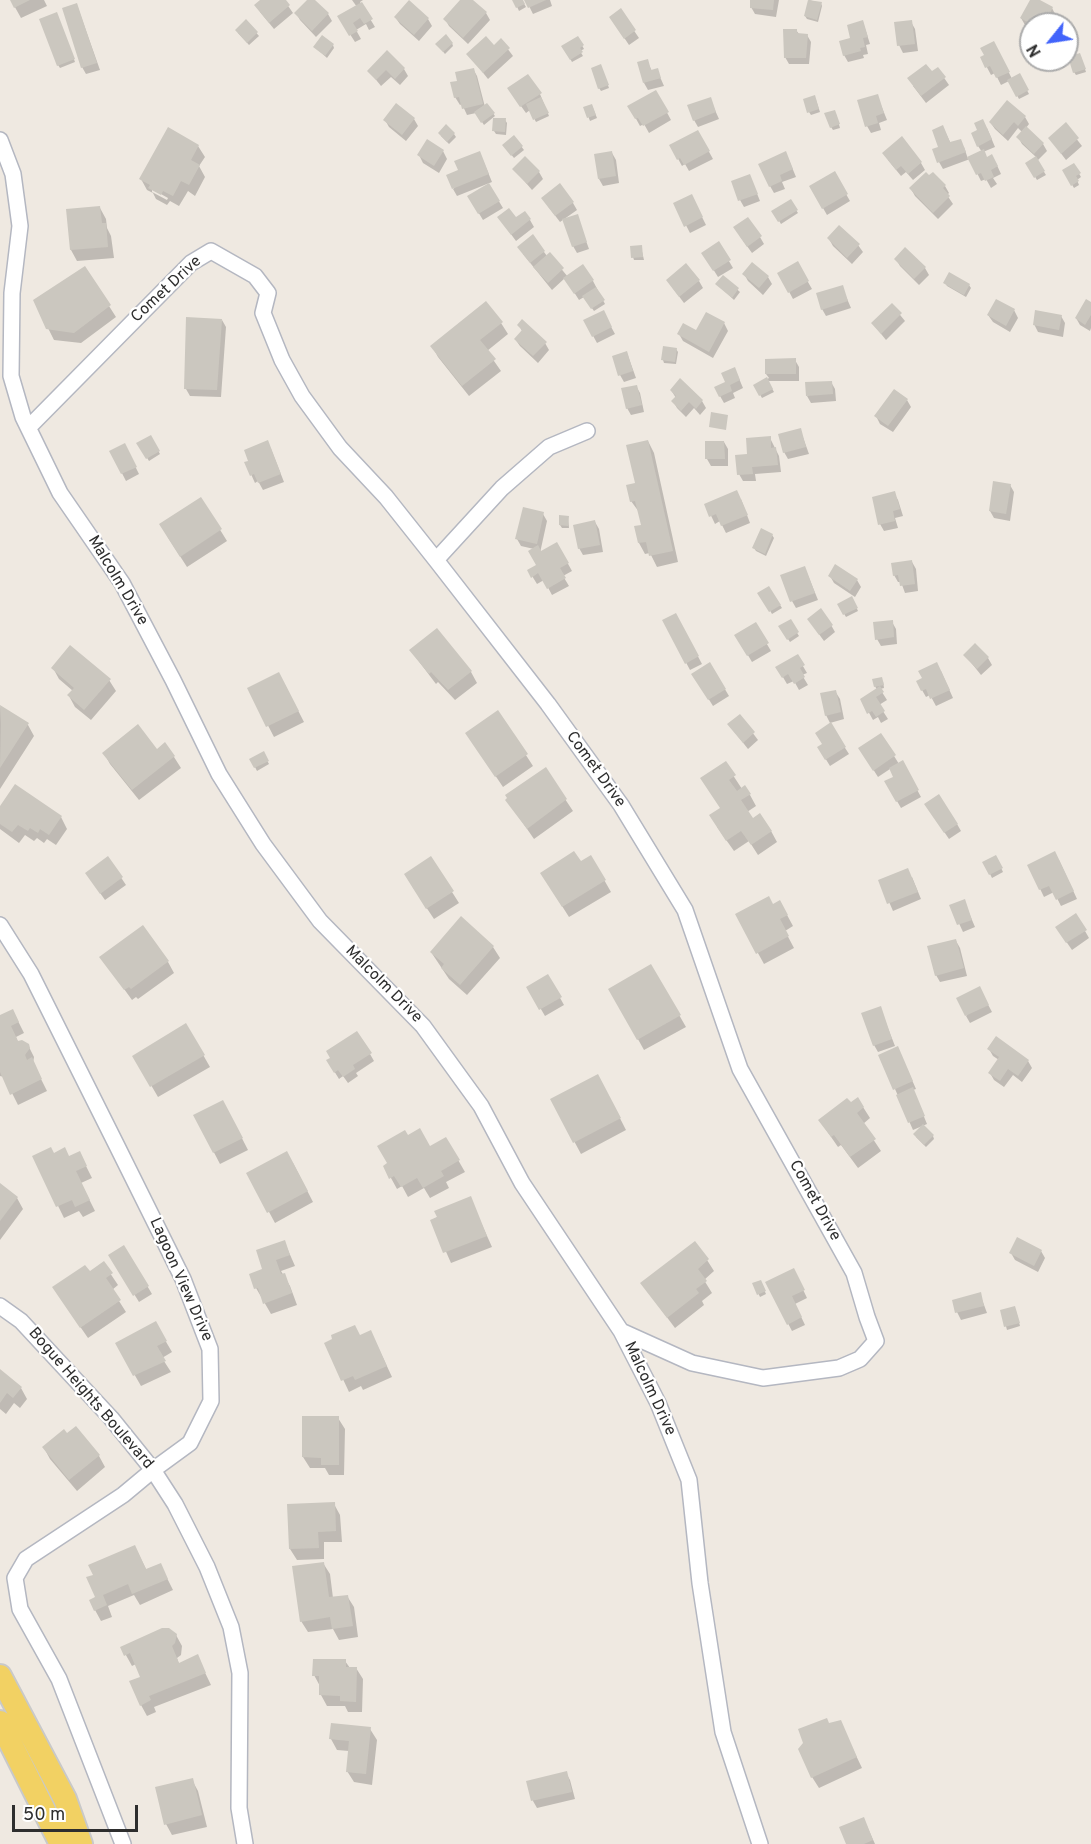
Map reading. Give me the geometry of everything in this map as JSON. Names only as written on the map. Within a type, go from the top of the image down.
[{"type":"main road","points":[[0,1676],[64,1799],[81,1844]]},
{"type":"main road","points":[[0,1722],[61,1844]]},
{"type":"street","name":"Malcolm Drive","points":[[0,140],[13,174],[20,226],[12,292],[11,376],[23,417],[60,493],[122,583],[219,774],[263,844],[320,921],[423,1026],[481,1106],[522,1183],[621,1331],[658,1403],[689,1480],[700,1583],[723,1732],[760,1844]]},
{"type":"street","name":"Comet Drive","points":[[29,427],[191,263],[211,251],[255,276],[268,293],[263,313],[282,360],[302,396],[340,448],[386,497],[436,560],[548,704],[621,805],[685,910],[740,1069],[854,1273],[876,1341],[860,1359],[839,1368],[763,1378],[692,1364],[621,1331]]},
{"type":"street","points":[[436,560],[502,488],[549,447],[587,431]]},
{"type":"street","name":"Lagoon View Drive","points":[[0,926],[31,974],[133,1177],[183,1279],[210,1349],[211,1401],[190,1443],[123,1495],[26,1559],[15,1578],[20,1609],[59,1679],[123,1844]]},
{"type":"street","name":"Bogue Heights Boulevard","points":[[0,1306],[21,1321],[111,1418],[153,1470],[175,1504],[207,1567],[231,1627],[240,1673],[239,1808],[245,1844]]},
{"type":"building","points":[[10,0],[30,0],[14,8]]},
{"type":"building","points":[[260,0],[286,0],[290,5],[269,23],[254,5]]},
{"type":"building","points":[[307,0],[315,0],[329,13],[312,31],[294,13]]},
{"type":"building","points":[[409,0],[429,18],[414,35],[394,17]]},
{"type":"building","points":[[460,0],[473,0],[487,12],[463,38],[443,19]]},
{"type":"building","points":[[512,0],[523,0],[525,4],[516,8]]},
{"type":"building","points":[[524,0],[546,0],[528,8]]},
{"type":"building","points":[[750,0],[774,0],[773,10],[750,8]]},
{"type":"building","points":[[808,0],[822,2],[817,20],[804,16]]},
{"type":"building","points":[[1030,0],[1040,0],[1053,7],[1050,12],[1023,12]]},
{"type":"building","points":[[362,2],[373,19],[364,24],[360,18],[353,23],[358,31],[349,36],[337,16]]},
{"type":"building","points":[[77,3],[97,63],[81,68],[62,8]]},
{"type":"building","points":[[621,8],[636,30],[624,39],[609,17]]},
{"type":"building","points":[[57,12],[75,59],[57,66],[39,19]]},
{"type":"building","points":[[246,19],[258,32],[247,43],[235,30]]},
{"type":"building","points":[[863,20],[868,37],[863,38],[865,47],[860,48],[861,51],[843,56],[839,41],[850,38],[847,25]]},
{"type":"building","points":[[912,20],[915,44],[897,46],[894,22]]},
{"type":"building","points":[[783,29],[797,29],[797,33],[808,34],[806,58],[784,58]]},
{"type":"building","points":[[446,34],[453,43],[443,52],[435,44]]},
{"type":"building","points":[[322,35],[334,44],[325,56],[313,47]]},
{"type":"building","points":[[486,36],[494,45],[501,38],[510,48],[483,73],[466,54]]},
{"type":"building","points":[[578,36],[584,45],[580,48],[583,52],[570,60],[561,46]]},
{"type":"building","points":[[994,41],[1010,72],[996,78],[990,66],[985,68],[980,57],[984,55],[980,48]]},
{"type":"building","points":[[387,50],[405,68],[395,79],[386,70],[376,80],[367,71]]},
{"type":"building","points":[[1079,53],[1086,69],[1079,71]]},
{"type":"building","points":[[648,59],[651,70],[658,68],[661,78],[643,83],[637,62]]},
{"type":"building","points":[[601,64],[609,85],[598,89],[591,68]]},
{"type":"building","points":[[926,64],[932,71],[938,67],[946,77],[921,96],[907,78]]},
{"type":"building","points":[[474,68],[483,104],[462,109],[459,97],[454,98],[450,82],[457,81],[455,72]]},
{"type":"building","points":[[1020,73],[1029,90],[1016,97],[1007,80]]},
{"type":"building","points":[[528,74],[542,93],[520,107],[507,88]]},
{"type":"building","points":[[656,90],[669,112],[643,126],[638,118],[635,119],[627,106]]},
{"type":"building","points":[[878,94],[884,113],[876,116],[878,123],[865,127],[857,100]]},
{"type":"building","points":[[815,95],[819,109],[807,113],[803,99]]},
{"type":"building","points":[[541,97],[549,113],[533,120],[526,104]]},
{"type":"building","points":[[711,97],[716,112],[693,121],[687,105]]},
{"type":"building","points":[[1007,100],[1026,116],[1018,126],[1014,122],[1003,135],[989,122]]},
{"type":"building","points":[[396,103],[415,118],[402,135],[383,120]]},
{"type":"building","points":[[487,103],[495,113],[481,123],[474,112]]},
{"type":"building","points":[[592,104],[596,115],[587,118],[583,107]]},
{"type":"building","points":[[835,110],[840,124],[830,128],[824,113]]},
{"type":"building","points":[[493,118],[506,118],[505,132],[492,131]]},
{"type":"building","points":[[983,119],[992,139],[977,147],[971,133],[977,130],[974,123]]},
{"type":"building","points":[[1066,122],[1079,138],[1061,154],[1048,138]]},
{"type":"building","points":[[446,124],[455,133],[447,142],[438,133]]},
{"type":"building","points":[[943,125],[950,142],[961,139],[966,152],[937,163],[932,149],[938,147],[932,130]]},
{"type":"building","points":[[1026,126],[1044,143],[1034,154],[1016,137]]},
{"type":"building","points":[[168,127],[199,145],[191,160],[200,165],[189,185],[181,181],[173,196],[163,191],[161,195],[148,188],[150,185],[139,179]]},
{"type":"building","points":[[698,130],[710,151],[684,165],[680,158],[677,160],[669,145]]},
{"type":"building","points":[[514,135],[523,146],[511,156],[502,145]]},
{"type":"building","points":[[902,136],[922,162],[908,174],[901,166],[896,170],[882,153]]},
{"type":"building","points":[[427,139],[444,150],[434,166],[417,155]]},
{"type":"building","points":[[984,149],[987,157],[992,154],[998,166],[991,170],[994,177],[985,181],[981,173],[976,175],[967,157]]},
{"type":"building","points":[[480,151],[489,174],[452,189],[446,175],[458,170],[454,161]]},
{"type":"building","points":[[612,151],[616,176],[598,179],[594,154]]},
{"type":"building","points":[[786,151],[793,169],[780,175],[782,181],[769,187],[758,164]]},
{"type":"building","points":[[525,156],[540,171],[527,184],[512,169]]},
{"type":"building","points":[[1036,156],[1045,171],[1034,178],[1025,163]]},
{"type":"building","points":[[1074,163],[1081,173],[1076,176],[1079,181],[1071,186],[1062,170]]},
{"type":"building","points":[[835,171],[848,194],[822,209],[809,186]]},
{"type":"building","points":[[926,172],[929,175],[933,172],[946,185],[943,188],[950,196],[933,213],[909,188]]},
{"type":"building","points":[[750,174],[758,194],[738,201],[731,181]]},
{"type":"building","points":[[489,183],[500,201],[478,214],[467,196]]},
{"type":"building","points":[[560,183],[574,202],[555,216],[541,198]]},
{"type":"building","points":[[692,194],[703,217],[684,227],[673,203]]},
{"type":"building","points":[[791,199],[798,210],[778,222],[771,211]]},
{"type":"building","points":[[100,206],[102,223],[106,223],[108,247],[70,250],[66,209]]},
{"type":"building","points":[[509,208],[516,217],[525,211],[531,219],[511,235],[497,217]]},
{"type":"building","points":[[578,214],[587,242],[572,247],[562,219]]},
{"type":"building","points":[[748,217],[762,236],[747,247],[733,227]]},
{"type":"building","points":[[839,225],[860,244],[847,258],[827,238]]},
{"type":"building","points":[[533,234],[545,251],[530,263],[517,247]]},
{"type":"building","points":[[719,241],[731,260],[713,271],[701,253]]},
{"type":"building","points":[[642,245],[643,257],[631,258],[630,246]]},
{"type":"building","points":[[905,247],[926,267],[914,279],[894,259]]},
{"type":"building","points":[[550,252],[564,268],[548,283],[533,267]]},
{"type":"building","points":[[798,261],[809,281],[788,293],[777,273]]},
{"type":"building","points":[[752,262],[769,276],[759,288],[742,274]]},
{"type":"building","points":[[686,263],[700,280],[679,297],[666,280]]},
{"type":"building","points":[[583,264],[594,280],[574,294],[563,278]]},
{"type":"building","points":[[85,266],[111,305],[74,333],[46,329],[33,300]]},
{"type":"building","points":[[949,272],[970,284],[964,295],[943,283]]},
{"type":"building","points":[[723,275],[739,288],[732,298],[715,284]]},
{"type":"building","points":[[843,285],[848,301],[821,310],[816,293]]},
{"type":"building","points":[[596,287],[605,300],[591,309],[582,296]]},
{"type":"building","points":[[996,299],[1015,309],[1006,326],[987,315]]},
{"type":"building","points":[[1086,299],[1091,302],[1091,315],[1085,325],[1075,318]]},
{"type":"building","points":[[486,301],[503,322],[480,340],[496,359],[462,386],[430,346]]},
{"type":"building","points":[[892,303],[902,313],[881,334],[871,323]]},
{"type":"building","points":[[604,310],[612,327],[592,337],[583,320]]},
{"type":"building","points":[[1035,310],[1062,315],[1059,330],[1033,325]]},
{"type":"building","points":[[706,312],[725,322],[709,352],[677,334],[683,323],[696,330]]},
{"type":"building","points":[[186,317],[222,319],[217,390],[184,389]]},
{"type":"building","points":[[522,319],[547,342],[533,356],[514,339],[522,330],[517,325]]},
{"type":"building","points":[[663,346],[677,348],[675,362],[661,360]]},
{"type":"building","points":[[627,351],[633,371],[618,376],[612,356]]},
{"type":"building","points":[[796,358],[796,374],[765,374],[765,359]]},
{"type":"building","points":[[735,367],[740,380],[730,385],[732,391],[719,397],[714,387],[725,382],[721,373]]},
{"type":"building","points":[[767,377],[773,389],[759,396],[753,385]]},
{"type":"building","points":[[680,378],[703,400],[696,409],[689,402],[681,411],[671,401],[676,396],[670,390]]},
{"type":"building","points":[[832,381],[833,394],[806,396],[805,382]]},
{"type":"building","points":[[637,385],[642,405],[626,409],[621,388]]},
{"type":"building","points":[[894,389],[908,399],[888,426],[874,416]]},
{"type":"building","points":[[711,412],[728,415],[726,430],[709,427]]},
{"type":"building","points":[[801,428],[806,447],[783,453],[778,434]]},
{"type":"building","points":[[151,435],[160,451],[146,459],[136,443]]},
{"type":"building","points":[[771,436],[771,448],[776,447],[778,465],[752,467],[753,474],[737,475],[735,455],[747,454],[746,438]]},
{"type":"building","points":[[268,440],[281,474],[258,483],[254,474],[250,476],[244,462],[248,461],[244,450]]},
{"type":"building","points":[[648,440],[673,551],[649,556],[646,542],[638,543],[634,526],[641,525],[635,501],[630,502],[626,485],[635,483],[626,445]]},
{"type":"building","points":[[705,441],[724,441],[725,459],[705,459]]},
{"type":"building","points":[[125,443],[137,467],[121,474],[109,451]]},
{"type":"building","points":[[993,481],[1011,484],[1006,514],[989,511]]},
{"type":"building","points":[[737,490],[748,515],[721,526],[716,514],[709,517],[704,504]]},
{"type":"building","points":[[895,491],[900,509],[893,511],[895,521],[878,525],[872,497]]},
{"type":"building","points":[[201,497],[222,529],[180,557],[159,524]]},
{"type":"building","points":[[523,507],[544,512],[537,544],[515,539]]},
{"type":"building","points":[[559,515],[569,516],[568,526],[559,525]]},
{"type":"building","points":[[595,520],[600,545],[578,549],[573,525]]},
{"type":"building","points":[[761,528],[773,534],[765,554],[752,548]]},
{"type":"building","points":[[557,542],[569,563],[560,568],[566,578],[547,589],[538,573],[531,578],[527,570],[536,565],[528,551],[538,545],[541,551]]},
{"type":"building","points":[[912,560],[915,584],[900,586],[898,575],[893,576],[891,563]]},
{"type":"building","points":[[835,564],[858,579],[850,591],[828,576]]},
{"type":"building","points":[[805,566],[815,593],[790,602],[780,575]]},
{"type":"building","points":[[769,586],[781,605],[769,612],[757,593]]},
{"type":"building","points":[[852,596],[858,608],[843,615],[837,604]]},
{"type":"building","points":[[821,608],[833,625],[819,635],[807,619]]},
{"type":"building","points":[[676,613],[699,656],[685,664],[662,620]]},
{"type":"building","points":[[791,619],[799,632],[787,640],[778,626]]},
{"type":"building","points":[[893,620],[894,637],[875,640],[873,622]]},
{"type":"building","points":[[756,622],[769,643],[747,656],[734,635]]},
{"type":"building","points":[[437,628],[472,671],[448,690],[431,672],[429,674],[409,650]]},
{"type":"building","points":[[975,643],[989,657],[977,669],[963,655]]},
{"type":"building","points":[[70,645],[111,679],[84,710],[67,695],[74,688],[51,668]]},
{"type":"building","points":[[798,654],[805,665],[800,668],[805,677],[794,684],[788,674],[782,678],[775,667]]},
{"type":"building","points":[[710,662],[726,689],[708,700],[691,674]]},
{"type":"building","points":[[937,662],[950,690],[930,699],[926,689],[921,691],[916,681],[922,678],[918,671]]},
{"type":"building","points":[[279,672],[299,711],[266,727],[247,688]]},
{"type":"building","points":[[882,677],[884,685],[874,687],[872,679]]},
{"type":"building","points":[[880,686],[884,692],[876,697],[885,711],[876,717],[872,711],[867,714],[860,699]]},
{"type":"building","points":[[836,690],[841,712],[825,716],[820,693]]},
{"type":"building","points":[[0,705],[29,723],[0,768],[1,724]]},
{"type":"building","points":[[498,710],[528,754],[495,777],[465,733]]},
{"type":"building","points":[[740,714],[755,732],[743,743],[727,724]]},
{"type":"building","points":[[831,722],[846,747],[825,760],[817,747],[822,744],[815,733]]},
{"type":"building","points":[[138,724],[157,749],[165,742],[175,756],[132,790],[102,753]]},
{"type":"building","points":[[881,733],[896,755],[873,771],[858,748]]},
{"type":"building","points":[[264,751],[269,761],[254,768],[249,759]]},
{"type":"building","points":[[903,760],[919,790],[896,802],[884,781],[893,777],[889,768]]},
{"type":"building","points":[[726,761],[736,775],[729,780],[737,791],[745,785],[751,794],[741,800],[753,818],[760,813],[772,831],[751,845],[741,831],[726,841],[709,815],[720,808],[700,778]]},
{"type":"building","points":[[546,767],[567,799],[527,829],[505,800],[507,798],[505,795]]},
{"type":"building","points":[[15,784],[62,816],[49,835],[40,829],[38,833],[30,828],[28,831],[18,825],[12,832],[0,824],[0,806]]},
{"type":"building","points":[[939,794],[958,824],[944,833],[924,804]]},
{"type":"building","points":[[574,851],[581,861],[591,855],[606,880],[562,907],[540,873]]},
{"type":"building","points":[[1055,851],[1074,891],[1056,900],[1049,886],[1039,890],[1027,865]]},
{"type":"building","points":[[996,855],[1003,868],[989,875],[982,862]]},
{"type":"building","points":[[108,856],[123,877],[100,894],[85,873]]},
{"type":"building","points":[[431,856],[454,891],[426,909],[404,874]]},
{"type":"building","points":[[908,868],[918,892],[887,904],[878,880]]},
{"type":"building","points":[[769,896],[773,904],[780,900],[788,915],[780,919],[789,936],[756,954],[735,914]]},
{"type":"building","points":[[965,899],[972,920],[957,925],[949,905]]},
{"type":"building","points":[[1076,913],[1087,930],[1066,943],[1055,927]]},
{"type":"building","points":[[461,916],[494,946],[460,985],[441,968],[444,964],[430,952]]},
{"type":"building","points":[[143,925],[169,961],[131,989],[129,987],[124,990],[99,957]]},
{"type":"building","points":[[956,939],[964,968],[935,976],[927,946]]},
{"type":"building","points":[[651,964],[681,1015],[637,1040],[608,989]]},
{"type":"building","points":[[548,974],[562,997],[539,1010],[526,987]]},
{"type":"building","points":[[980,986],[989,1005],[965,1016],[956,998]]},
{"type":"building","points":[[881,1006],[892,1039],[873,1046],[861,1013]]},
{"type":"building","points":[[13,1009],[19,1022],[11,1026],[18,1041],[22,1040],[29,1044],[30,1048],[25,1055],[27,1060],[32,1057],[42,1079],[10,1095],[0,1072],[0,1015]]},
{"type":"building","points":[[186,1023],[205,1055],[150,1087],[132,1056]]},
{"type":"building","points":[[357,1031],[372,1053],[353,1065],[355,1069],[343,1077],[338,1070],[334,1073],[326,1060],[330,1058],[326,1051]]},
{"type":"building","points":[[996,1036],[1029,1060],[1018,1076],[1008,1069],[1000,1081],[988,1073],[999,1057],[987,1049]]},
{"type":"building","points":[[898,1046],[913,1081],[893,1090],[878,1055]]},
{"type":"building","points":[[598,1074],[621,1118],[573,1143],[550,1099]]},
{"type":"building","points":[[913,1087],[925,1116],[908,1123],[896,1095]]},
{"type":"building","points":[[858,1097],[864,1107],[857,1113],[876,1139],[850,1157],[834,1135],[831,1137],[818,1120],[847,1098],[851,1102]]},
{"type":"building","points":[[223,1100],[243,1138],[213,1153],[193,1115]]},
{"type":"building","points":[[923,1124],[934,1135],[924,1145],[913,1134]]},
{"type":"building","points":[[420,1128],[430,1146],[446,1137],[460,1160],[441,1171],[444,1176],[423,1188],[417,1178],[401,1187],[394,1176],[389,1179],[383,1166],[387,1163],[377,1146],[405,1130],[408,1135]]},
{"type":"building","points":[[51,1147],[54,1153],[65,1147],[69,1156],[80,1151],[87,1166],[76,1171],[90,1200],[75,1207],[72,1200],[56,1207],[32,1156]]},
{"type":"building","points":[[287,1151],[308,1191],[267,1213],[246,1173]]},
{"type":"building","points":[[0,1183],[18,1197],[0,1221]]},
{"type":"building","points":[[471,1196],[487,1236],[443,1253],[430,1220],[437,1217],[434,1211]]},
{"type":"building","points":[[1017,1237],[1042,1250],[1034,1266],[1009,1253]]},
{"type":"building","points":[[285,1240],[290,1255],[276,1260],[281,1274],[285,1273],[292,1293],[263,1304],[258,1288],[254,1289],[249,1274],[262,1269],[256,1250]]},
{"type":"building","points":[[695,1241],[709,1259],[698,1269],[707,1281],[696,1289],[699,1293],[667,1318],[640,1283]]},
{"type":"building","points":[[124,1245],[149,1286],[133,1296],[108,1255]]},
{"type":"building","points":[[104,1261],[113,1273],[106,1278],[121,1300],[80,1328],[52,1287],[85,1265],[90,1271]]},
{"type":"building","points":[[794,1268],[805,1290],[792,1296],[802,1317],[787,1325],[765,1282]]},
{"type":"building","points":[[761,1280],[766,1291],[757,1295],[752,1283]]},
{"type":"building","points":[[981,1292],[984,1306],[955,1313],[952,1300]]},
{"type":"building","points":[[1015,1306],[1020,1323],[1004,1327],[1000,1310]]},
{"type":"building","points":[[156,1321],[167,1341],[157,1346],[166,1361],[133,1376],[115,1343]]},
{"type":"building","points":[[355,1325],[360,1335],[371,1330],[387,1366],[355,1380],[353,1376],[341,1381],[324,1343],[332,1339],[331,1335]]},
{"type":"building","points":[[0,1369],[22,1387],[13,1398],[7,1393],[0,1403]]},
{"type":"building","points":[[302,1416],[339,1416],[339,1465],[321,1465],[321,1458],[302,1457]]},
{"type":"building","points":[[76,1426],[100,1455],[69,1480],[42,1447],[64,1429],[67,1433]]},
{"type":"building","points":[[335,1502],[336,1531],[318,1532],[319,1548],[289,1549],[287,1504]]},
{"type":"building","points":[[135,1545],[146,1569],[161,1563],[168,1579],[132,1594],[128,1584],[103,1595],[107,1605],[94,1611],[89,1600],[95,1597],[86,1577],[93,1575],[88,1565]]},
{"type":"building","points":[[324,1562],[329,1597],[348,1595],[353,1626],[332,1629],[330,1617],[300,1622],[292,1566]]},
{"type":"building","points":[[162,1628],[169,1628],[177,1634],[172,1646],[179,1663],[198,1654],[206,1673],[149,1696],[151,1700],[140,1706],[129,1681],[140,1677],[130,1653],[124,1656],[120,1647]]},
{"type":"building","points":[[313,1659],[346,1659],[346,1667],[357,1667],[356,1702],[340,1701],[340,1696],[319,1695],[319,1676],[312,1676]]},
{"type":"building","points":[[827,1718],[829,1723],[841,1720],[857,1757],[811,1778],[798,1749],[803,1743],[798,1729]]},
{"type":"building","points":[[331,1723],[371,1727],[366,1774],[346,1772],[349,1741],[329,1739]]},
{"type":"building","points":[[567,1771],[572,1792],[531,1801],[526,1781]]},
{"type":"building","points":[[193,1778],[202,1815],[164,1825],[155,1787]]},
{"type":"building","points":[[864,1817],[873,1840],[864,1844],[846,1844],[839,1827]]}]
